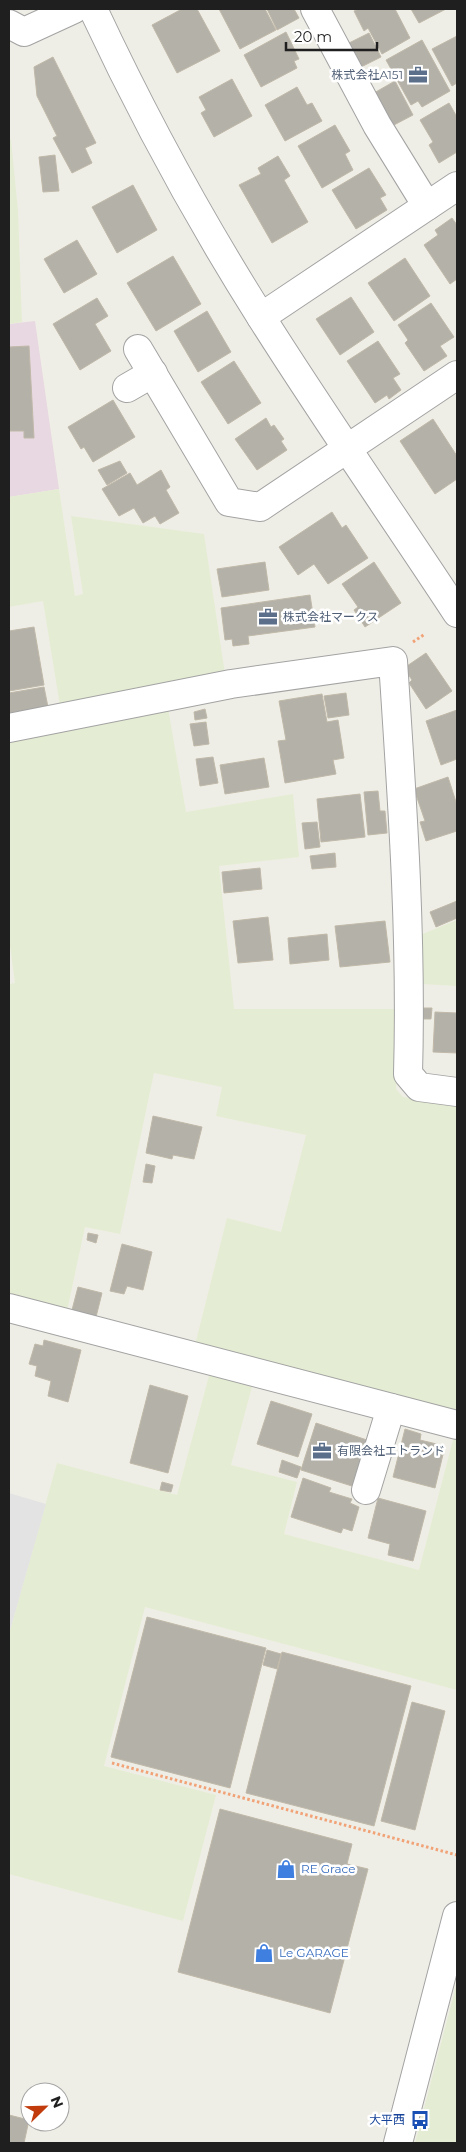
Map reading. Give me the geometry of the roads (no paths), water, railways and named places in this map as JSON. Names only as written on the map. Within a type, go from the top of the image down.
[{"type":"street","points":[[9,24],[24,32],[74,9]]},
{"type":"street","points":[[93,9],[157,136],[260,317],[457,613]]},
{"type":"street","points":[[314,9],[377,125],[427,206]]},
{"type":"street","points":[[260,317],[457,186]]},
{"type":"street","points":[[138,349],[229,502],[260,507],[457,375]]},
{"type":"street","points":[[127,388],[153,373]]},
{"type":"street","points":[[9,728],[231,684],[393,661],[411,994],[408,1074],[419,1087],[457,1092]]},
{"type":"street","points":[[9,1308],[457,1425]]},
{"type":"street","points":[[366,1490],[392,1408]]},
{"type":"street","points":[[398,2143],[457,1916]]},
{"type":"place","name":"株式会社A151","points":[[418,75]]},
{"type":"place","name":"株式会社マークス","points":[[268,617]]},
{"type":"place","name":"有限会社エトランド","points":[[322,1451]]},
{"type":"place","name":"RE Grace","points":[[286,1869]]},
{"type":"place","name":"Le GARAGE","points":[[264,1953]]},
{"type":"place","name":"大平西","points":[[420,2120]]}]
